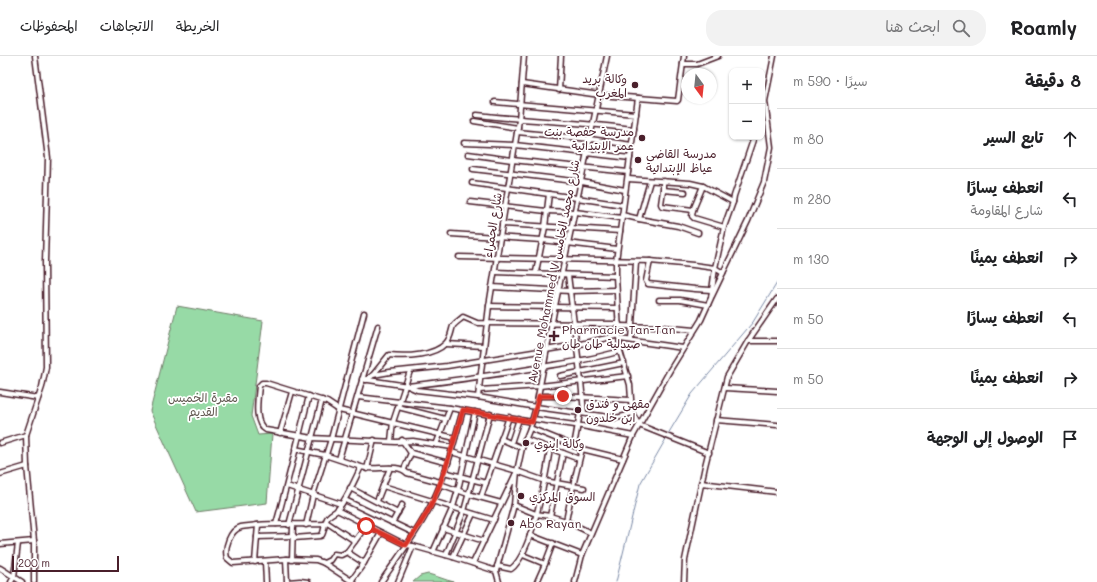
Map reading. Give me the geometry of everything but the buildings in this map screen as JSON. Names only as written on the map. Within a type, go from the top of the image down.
[{"type":"street","points":[[34,582],[34,542],[27,466],[26,435],[45,375],[47,360],[45,262],[48,158],[35,56]]},
{"type":"street","name":"شارع الحمراء","points":[[478,397],[489,306],[519,120],[524,56]]},
{"type":"street","points":[[559,90],[561,56]]},
{"type":"street","name":"Avenue Mohammed V شارع محمد الخامس","points":[[497,569],[514,505],[517,471],[522,448],[530,428],[539,396],[555,306],[607,56]]},
{"type":"street","points":[[522,84],[600,95],[677,101],[684,56]]},
{"type":"street","points":[[575,582],[582,555],[633,436],[708,305],[748,221],[764,182],[771,147],[765,101],[774,56]]},
{"type":"street","points":[[683,64],[697,64],[716,57]]},
{"type":"street","points":[[638,98],[616,261],[616,290],[620,352],[628,376],[632,412],[639,425],[709,453]]},
{"type":"street","points":[[495,102],[636,114]]},
{"type":"street","points":[[477,115],[519,120],[593,124],[634,129]]},
{"type":"street","points":[[474,121],[517,130],[632,145]]},
{"type":"street","points":[[711,298],[715,268],[724,227],[734,202],[734,196],[753,140]]},
{"type":"street","points":[[464,143],[515,145],[630,158]]},
{"type":"street","points":[[468,154],[628,172]]},
{"type":"street","points":[[472,169],[582,182],[626,190]]},
{"type":"street","points":[[628,179],[690,183],[703,186],[734,202]]},
{"type":"street","points":[[639,219],[650,180]]},
{"type":"street","points":[[664,181],[662,184],[662,206],[693,210]]},
{"type":"street","points":[[472,183],[623,205]]},
{"type":"street","points":[[703,186],[693,210],[692,217],[724,227]]},
{"type":"street","points":[[663,190],[685,192]]},
{"type":"street","points":[[536,272],[545,227],[549,194]]},
{"type":"street","points":[[470,202],[546,211],[622,216],[678,226],[698,233]]},
{"type":"street","points":[[502,224],[620,231]]},
{"type":"street","points":[[451,234],[542,240],[617,249]]},
{"type":"street","points":[[459,257],[538,258],[693,264],[715,268],[723,273]]},
{"type":"street","points":[[631,340],[636,262]]},
{"type":"street","points":[[650,262],[646,281],[648,284],[711,290]]},
{"type":"street","points":[[495,272],[536,272],[568,275],[616,276]]},
{"type":"street","points":[[568,275],[579,361],[582,398],[582,413],[574,446]]},
{"type":"street","points":[[492,287],[570,291],[616,290]]},
{"type":"street","points":[[659,300],[680,300],[708,305]]},
{"type":"street","points":[[684,582],[685,560],[701,483],[727,377],[748,341],[777,300]]},
{"type":"street","points":[[489,306],[617,308]]},
{"type":"street","points":[[306,525],[325,455],[332,439],[364,313]]},
{"type":"street","points":[[373,375],[389,355],[400,356],[436,351],[446,344],[451,336],[454,326],[463,317],[476,323],[619,325],[694,330]]},
{"type":"street","points":[[339,459],[352,412],[364,380],[378,326]]},
{"type":"street","points":[[364,380],[373,375],[390,372],[410,371],[483,360],[620,337],[683,348]]},
{"type":"street","points":[[748,341],[777,341]]},
{"type":"street","points":[[446,344],[484,346]]},
{"type":"street","points":[[364,380],[406,385],[481,377],[599,358],[620,352]]},
{"type":"street","points":[[560,376],[624,363]]},
{"type":"street","points":[[392,441],[394,422],[410,371]]},
{"type":"street","points":[[479,390],[540,386],[628,376]]},
{"type":"street","points":[[452,447],[402,440],[392,441],[346,438],[312,438],[266,430],[260,425],[259,420],[259,386],[264,383],[322,400],[332,404],[339,410],[394,422],[455,438]]},
{"type":"street","points":[[406,385],[417,390],[478,397],[616,418],[632,412]]},
{"type":"street","points":[[725,388],[777,391]]},
{"type":"street","points":[[0,392],[38,398]]},
{"type":"street","points":[[280,433],[292,392]]},
{"type":"street","points":[[276,524],[310,396]]},
{"type":"street","points":[[539,396],[630,400]]},
{"type":"street","points":[[358,397],[383,401],[400,401],[518,419],[578,425],[633,436]]},
{"type":"street","points":[[292,560],[294,537],[291,525],[298,490],[322,400]]},
{"type":"street","points":[[398,407],[446,419]]},
{"type":"street","points":[[436,445],[450,408]]},
{"type":"street","points":[[381,582],[414,533],[433,501],[448,463],[463,410]]},
{"type":"street","points":[[433,552],[453,507],[475,412]]},
{"type":"street","points":[[446,555],[464,511],[490,414]]},
{"type":"street","points":[[481,497],[509,417]]},
{"type":"street","points":[[511,443],[518,419]]},
{"type":"street","points":[[716,420],[777,425]]},
{"type":"street","points":[[530,428],[582,449],[623,459]]},
{"type":"street","points":[[0,443],[26,435]]},
{"type":"street","points":[[501,439],[522,448]]},
{"type":"street","points":[[525,439],[579,459]]},
{"type":"street","points":[[367,469],[374,440]]},
{"type":"street","points":[[402,440],[411,453],[448,463]]},
{"type":"street","points":[[337,510],[406,545],[497,569],[511,569],[523,555],[530,535],[545,481],[550,448]]},
{"type":"street","points":[[295,449],[325,455],[367,469],[404,469],[407,472],[468,494],[501,503]]},
{"type":"street","points":[[566,521],[582,449]]},
{"type":"street","points":[[451,452],[517,471],[545,481],[584,488]]},
{"type":"street","points":[[404,469],[411,453]]},
{"type":"street","points":[[550,516],[563,453]]},
{"type":"street","points":[[0,474],[27,466]]},
{"type":"street","points":[[257,537],[320,536],[324,532],[330,515],[337,510],[345,500],[361,467]]},
{"type":"street","points":[[377,501],[390,468]]},
{"type":"street","points":[[473,563],[517,471]]},
{"type":"street","points":[[444,472],[486,483]]},
{"type":"street","points":[[701,483],[777,492]]},
{"type":"street","points":[[287,486],[341,504]]},
{"type":"street","points":[[383,486],[494,520]]},
{"type":"street","points":[[350,488],[398,513]]},
{"type":"street","points":[[345,500],[414,533]]},
{"type":"street","points":[[392,523],[402,505]]},
{"type":"street","points":[[514,505],[536,514],[550,516],[566,521],[591,533]]},
{"type":"street","points":[[453,557],[473,514]]},
{"type":"street","points":[[355,541],[326,523],[306,525],[258,525],[242,527],[235,530],[231,536],[226,553],[227,558],[233,563],[316,560],[324,563],[352,581],[381,533]]},
{"type":"street","points":[[255,562],[258,525]]},
{"type":"street","points":[[324,563],[330,560],[334,554],[341,555],[347,552],[366,526]]},
{"type":"street","points":[[443,528],[484,541]]},
{"type":"street","points":[[530,535],[582,555]]},
{"type":"street","points":[[0,544],[34,542]]},
{"type":"street","points":[[11,582],[14,577],[18,543]]},
{"type":"street","points":[[537,582],[553,543]]},
{"type":"street","points":[[398,582],[413,546]]},
{"type":"street","points":[[347,552],[364,563]]},
{"type":"street","points":[[523,555],[545,564]]},
{"type":"street","points":[[286,560],[287,582],[308,582]]},
{"type":"street","points":[[265,562],[266,582]]},
{"type":"street","points":[[0,568],[22,582]]},
{"type":"street","points":[[497,569],[499,582]]},
{"type":"street","points":[[341,582],[344,577]]},
{"type":"green space","name":"مقبرة الخميس القديم","points":[[177,306],[263,321],[251,416],[258,435],[272,434],[267,503],[196,512],[150,411]]},
{"type":"green space","points":[[428,574],[454,582],[413,582],[420,576]]},
{"type":"waterway","points":[[668,434],[692,394],[753,322],[777,283]]},
{"type":"waterway","points":[[616,582],[640,484],[667,437]]},
{"type":"place","name":"وكالة بريد المغرب","points":[[635,85]]},
{"type":"place","name":"مدرسة حفصة بنت عمر الإبتدائية","points":[[642,138]]},
{"type":"place","name":"مدرسة القاضي عياظ الإبتدائية","points":[[638,160]]},
{"type":"place","name":"Pharmacie Tan-Tan صيدلية طان طان","points":[[554,336]]},
{"type":"place","name":"مقهى و فندق ابن خلدون","points":[[578,410]]},
{"type":"place","name":"وكالة إينوي","points":[[526,443]]},
{"type":"place","name":"السوق المركزي","points":[[521,496]]},
{"type":"place","name":"Abo Rayan","points":[[511,523]]},
{"type":"route","points":[[366,526],[406,545],[433,501],[448,463],[463,410],[532,422],[539,396],[563,396]]}]
